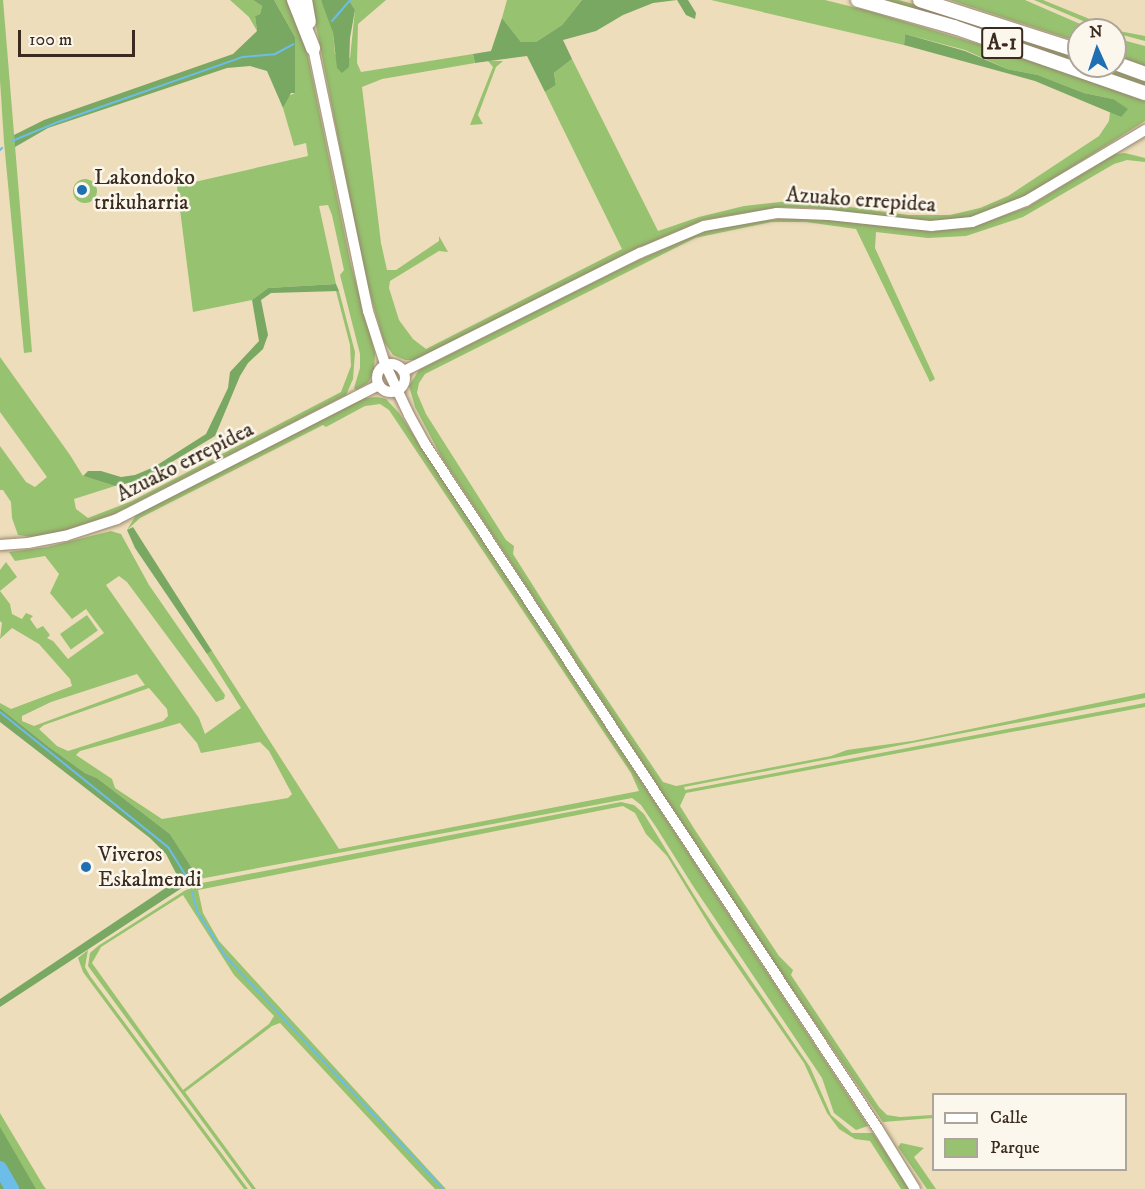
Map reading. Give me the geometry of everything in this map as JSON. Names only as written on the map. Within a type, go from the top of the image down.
[{"type":"highway","points":[[294,0],[313,48]]},
{"type":"highway","points":[[305,0],[313,48]]},
{"type":"highway","name":"A-1","points":[[858,0],[965,31],[1145,93]]},
{"type":"highway","name":"A-1","points":[[920,0],[1067,47]]},
{"type":"highway","points":[[1127,67],[1145,74]]},
{"type":"main road","points":[[313,48],[358,270],[386,364],[397,391],[425,444],[885,1140],[915,1189]]},
{"type":"main road","name":"Azuako errepidea","points":[[404,371],[640,253],[704,226],[777,213],[829,215],[922,226],[972,222],[1026,201],[1145,130]]},
{"type":"main road","points":[[386,364],[396,364],[404,371],[405,383],[397,391],[390,392],[379,385],[377,377],[379,370],[386,364]]},
{"type":"main road","name":"Azuako errepidea","points":[[0,545],[65,536],[117,519],[379,385]]},
{"type":"main road","points":[[885,1140],[923,1189]]},
{"type":"green space","points":[[0,0],[3,0],[32,352],[24,353],[4,142],[0,80]]},
{"type":"green space","points":[[230,0],[253,0],[262,6],[260,14],[255,16],[257,31],[249,17]]},
{"type":"green space","points":[[253,0],[274,0],[295,37],[295,93],[291,93],[283,108],[267,71],[250,66],[227,68],[48,128],[15,147],[14,135],[44,120],[233,54],[257,31],[255,16],[260,14],[262,6]]},
{"type":"green space","points":[[274,0],[287,0],[303,33],[351,265],[375,353],[374,372],[368,383],[356,390],[354,388],[360,368],[360,354],[340,275],[344,270],[328,205],[319,206],[336,284],[268,288],[252,300],[193,312],[177,186],[308,156],[306,143],[294,146],[283,108],[288,96],[295,93],[295,37]]},
{"type":"green space","points":[[311,0],[321,0],[324,6],[333,33],[335,54],[350,58],[355,10],[349,0],[386,0],[358,24],[357,63],[361,72],[473,54],[475,63],[382,79],[362,87],[381,243],[387,270],[396,270],[439,241],[439,236],[448,252],[439,251],[390,281],[389,288],[399,320],[413,339],[426,349],[622,249],[545,92],[556,85],[554,73],[572,59],[658,231],[699,217],[744,206],[789,201],[908,215],[950,215],[980,208],[1008,196],[1099,136],[1109,121],[1110,112],[1121,117],[1113,99],[1084,93],[1038,75],[1007,69],[965,50],[905,34],[904,45],[711,0],[825,0],[1041,63],[1067,72],[1067,78],[1082,78],[1145,101],[1145,121],[1029,194],[997,210],[945,221],[915,220],[814,208],[780,207],[703,220],[629,252],[415,360],[405,360],[393,355],[384,342],[366,280]]},
{"type":"green space","points":[[321,0],[349,0],[355,10],[350,38],[349,67],[342,73],[337,68],[333,33]]},
{"type":"green space","points":[[507,0],[582,0],[562,25],[536,42],[521,42],[502,18]]},
{"type":"green space","points":[[582,0],[677,0],[653,3],[623,15],[596,31],[563,40],[572,59],[554,73],[556,85],[545,92],[527,56],[475,63],[473,54],[491,51],[502,18],[521,42],[536,42],[562,25]]},
{"type":"green space","points":[[677,0],[688,0],[696,13],[695,19],[686,15]]},
{"type":"green space","points":[[878,0],[899,0],[970,20],[1067,52],[1067,60]]},
{"type":"green space","points":[[950,0],[1025,0],[1067,18],[1067,38]]},
{"type":"green space","points":[[1034,0],[1043,0],[1087,18],[1076,18]]},
{"type":"green space","points":[[1127,33],[1145,36],[1145,41],[1127,36]]},
{"type":"green space","points":[[905,34],[965,51],[1007,69],[1038,75],[1084,93],[1113,99],[1128,109],[1121,117],[1035,81],[904,45]]},
{"type":"green space","points":[[1127,41],[1145,46],[1145,66],[1127,59]]},
{"type":"green space","points":[[488,61],[503,61],[496,67],[478,115],[483,124],[470,125],[493,67]]},
{"type":"green space","points":[[1127,73],[1145,79],[1145,87],[1120,78],[1127,78]]},
{"type":"green space","points":[[1125,153],[1145,158],[1145,162],[1127,160],[1114,164],[1023,217],[966,236],[928,238],[876,232],[875,248],[935,379],[930,382],[856,229],[806,222],[771,222],[695,238],[425,374],[419,383],[417,393],[426,414],[506,540],[514,546],[513,554],[579,658],[663,782],[676,786],[831,756],[847,750],[912,741],[1145,693],[1145,698],[684,787],[685,790],[1145,703],[1145,707],[686,793],[680,806],[779,956],[793,970],[791,975],[879,1107],[887,1115],[900,1117],[932,1115],[932,1118],[883,1122],[768,954],[442,458],[415,407],[409,386],[419,370],[628,265],[700,233],[735,223],[792,218],[828,219],[915,230],[969,228],[1028,207],[1115,154]]},
{"type":"green space","points":[[85,179],[94,182],[97,191],[94,200],[85,203],[76,200],[73,191],[76,182]]},
{"type":"green space","points":[[336,284],[339,291],[271,293],[261,300],[268,335],[263,349],[248,363],[240,376],[215,436],[142,480],[115,486],[83,476],[88,471],[101,471],[121,477],[135,475],[154,467],[206,434],[228,388],[230,372],[259,341],[252,300],[268,288]]},
{"type":"green space","points":[[336,291],[339,291],[355,352],[353,379],[346,395],[114,514],[58,533],[32,537],[18,535],[12,518],[11,502],[3,490],[0,490],[0,446],[26,482],[35,487],[47,477],[0,412],[0,357],[83,476],[115,486],[74,499],[76,509],[88,518],[132,501],[341,392],[351,366],[350,345]]},
{"type":"green space","points":[[364,398],[386,399],[399,413],[868,1126],[856,1130],[834,1113],[822,1078],[656,827],[641,805],[632,798],[194,880],[192,868],[170,834],[97,778],[85,773],[49,747],[0,708],[0,703],[11,709],[72,686],[70,679],[39,644],[12,628],[0,639],[2,623],[0,621],[0,591],[10,604],[12,614],[22,619],[26,613],[33,616],[30,619],[37,629],[43,626],[50,635],[47,638],[53,641],[68,659],[104,633],[86,609],[72,619],[50,593],[59,574],[45,556],[15,561],[9,552],[47,547],[111,531],[121,534],[149,585],[225,695],[224,699],[216,702],[127,582],[119,576],[106,585],[199,718],[205,734],[241,708],[207,654],[212,651],[339,849],[639,791],[631,773],[389,410],[380,404],[365,406],[326,427],[323,425],[140,518],[127,530],[136,515]],"holes":[[[137,674],[145,685],[34,726],[22,721],[22,716],[51,702]],[[149,688],[167,709],[168,716],[163,721],[68,751],[57,746],[39,729],[44,725]],[[180,723],[197,743],[201,753],[260,742],[269,751],[292,794],[288,798],[162,819],[115,788],[112,779],[76,755],[80,751]]]},
{"type":"green space","points":[[133,527],[212,651],[207,654],[135,548],[127,530]]},
{"type":"green space","points":[[6,562],[17,577],[0,591],[0,570]]},
{"type":"green space","points":[[87,615],[98,631],[71,649],[60,634]]},
{"type":"green space","points":[[0,708],[49,747],[85,773],[97,778],[170,834],[192,868],[194,880],[0,1007],[0,999],[179,879],[166,854],[150,838],[0,722]]},
{"type":"green space","points":[[621,802],[634,805],[644,814],[702,908],[810,1067],[831,1115],[852,1133],[873,1133],[910,1189],[901,1189],[870,1141],[855,1139],[839,1129],[827,1113],[804,1063],[714,933],[667,856],[646,834],[635,813],[623,806],[198,890],[203,913],[219,941],[446,1189],[435,1189],[280,1023],[272,1026],[185,1092],[256,1189],[252,1189],[88,966],[90,953],[98,946],[184,891],[202,883]],"holes":[[[183,895],[234,975],[274,1016],[269,1024],[183,1090],[92,963],[101,947]]]},
{"type":"green space","points":[[88,950],[85,967],[90,976],[248,1189],[244,1189],[83,972],[78,958]]},
{"type":"green space","points":[[0,1113],[43,1185],[46,1189],[0,1189]]},
{"type":"green space","points":[[0,1127],[29,1177],[36,1189],[0,1189]]},
{"type":"green space","points":[[901,1143],[924,1148],[914,1157],[936,1189],[927,1189],[898,1147]]},
{"type":"waterway","points":[[332,21],[350,0]]},
{"type":"waterway","points":[[12,141],[58,122],[243,57],[275,54],[294,44]]},
{"type":"waterway","points":[[0,712],[168,847],[189,880]]},
{"type":"waterway","points":[[192,892],[197,911],[226,957],[443,1189]]},
{"type":"waterway","points":[[0,1168],[12,1189]]},
{"type":"place","name":"Lakondoko trikuharria","points":[[82,190]]},
{"type":"place","name":"Viveros Eskalmendi","points":[[86,867]]}]
